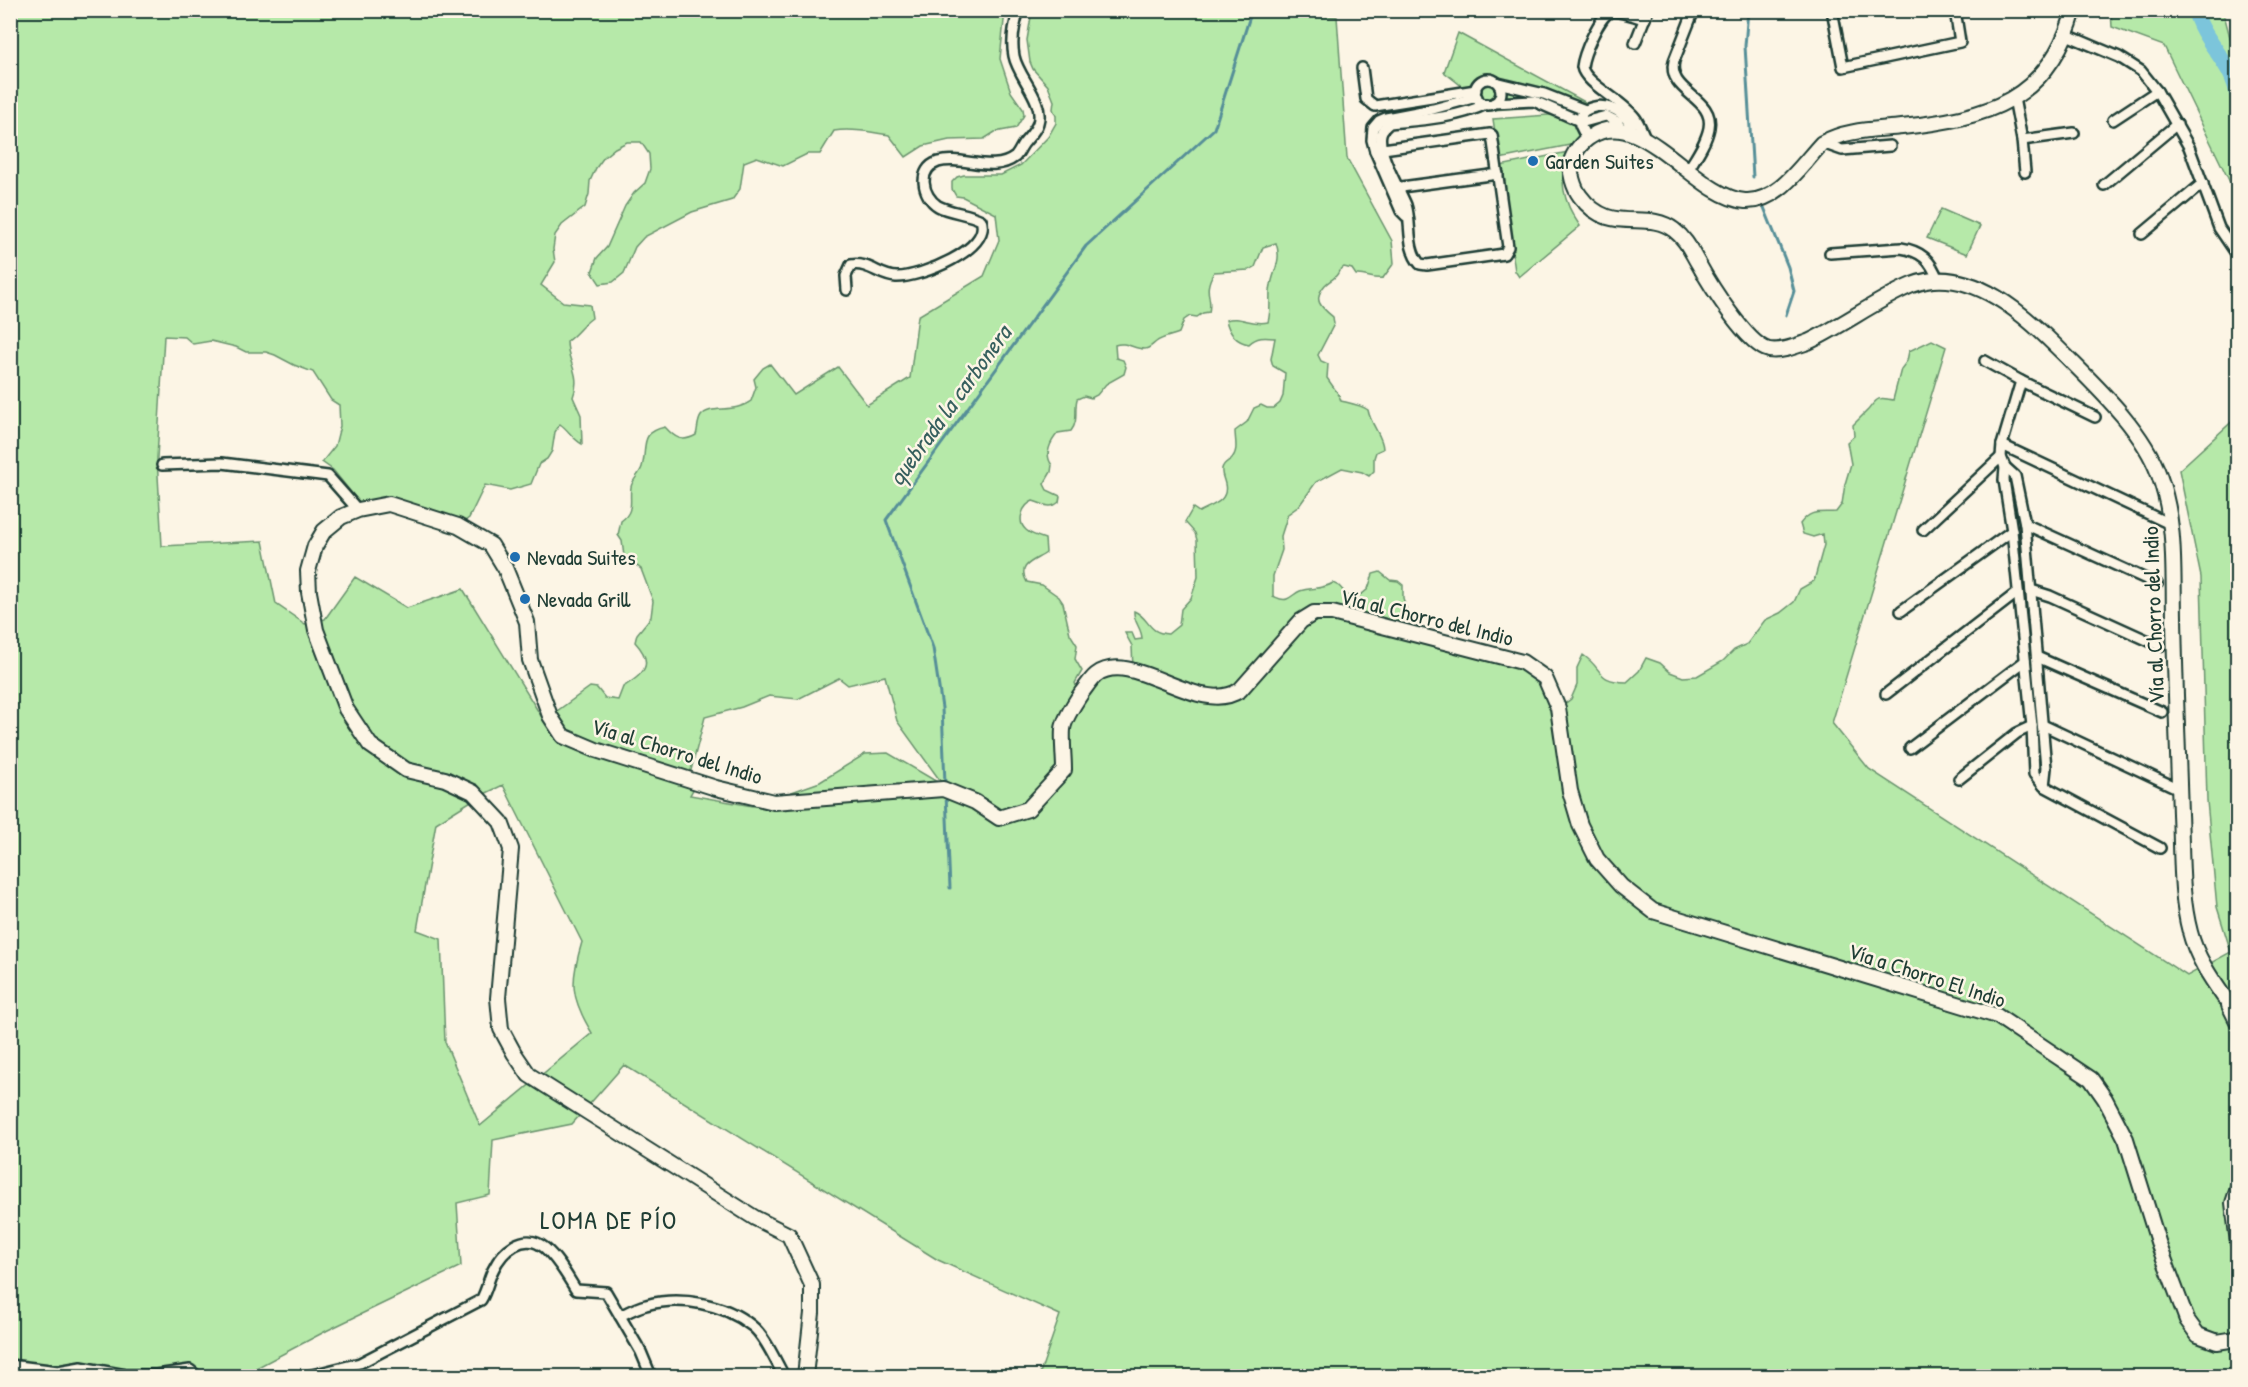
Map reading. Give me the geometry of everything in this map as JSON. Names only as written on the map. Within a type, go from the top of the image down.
[{"type":"street","points":[[847,290],[846,276],[851,265],[866,265],[894,277],[919,274],[935,269],[971,246],[980,237],[983,226],[981,220],[950,211],[934,202],[924,187],[925,175],[938,162],[986,164],[1009,159],[1018,153],[1036,128],[1039,116],[1038,105],[1025,84],[1013,55],[1013,36],[1019,10]]},
{"type":"street","points":[[1688,170],[1701,149],[1709,127],[1706,110],[1679,84],[1672,70],[1694,10]]},
{"type":"street","points":[[1832,10],[1843,67],[1960,42],[1955,10]]},
{"type":"street","points":[[1585,110],[1580,122],[1587,139],[1598,131],[1626,132],[1646,140],[1714,191],[1745,201],[1761,199],[1776,191],[1822,143],[1836,136],[1966,117],[2014,98],[2027,89],[2056,56],[2067,35],[2074,10]]},
{"type":"street","points":[[1635,43],[1646,15],[1605,13],[1582,63],[1583,72],[1587,78],[1624,105],[1636,119],[1646,140]]},
{"type":"street","points":[[2067,35],[2119,57],[2141,71],[2157,91],[2177,124],[2203,183],[2219,228],[2238,256]]},
{"type":"street","points":[[1362,68],[1366,99],[1375,106],[1477,93],[1490,104]]},
{"type":"street","points":[[1434,113],[1477,93],[1480,82],[1487,79],[1544,94],[1585,110],[1611,108],[1622,114],[1631,124],[1626,132]]},
{"type":"street","points":[[1490,104],[1501,94],[1498,83]]},
{"type":"street","points":[[2113,120],[2157,91]]},
{"type":"street","points":[[2014,98],[2025,172]]},
{"type":"street","points":[[1379,150],[1490,134],[1493,136],[1508,247],[1504,254],[1427,266],[1420,264],[1413,253],[1407,216],[1401,211],[1379,150],[1372,140],[1373,128],[1378,121],[1470,110],[1490,104],[1534,101],[1580,122],[1606,116],[1618,122],[1626,132]]},
{"type":"street","points":[[2104,185],[2177,124]]},
{"type":"street","points":[[2022,140],[2074,133]]},
{"type":"street","name":"Vía al Chorro del Indio","points":[[1587,139],[1571,161],[1576,192],[1583,201],[1592,209],[1611,219],[1660,224],[1673,229],[1685,240],[1703,272],[1744,332],[1760,346],[1768,350],[1792,348],[1808,342],[1912,285],[1938,280],[1962,282],[2001,301],[2051,342],[2092,382],[2144,445],[2159,474],[2172,525],[2182,868],[2189,932],[2196,951],[2238,1023]]},
{"type":"street","points":[[1822,143],[1842,150],[1890,147]]},
{"type":"street","points":[[1394,188],[1498,174]]},
{"type":"street","points":[[2142,234],[2203,183]]},
{"type":"street","points":[[1830,253],[1901,248],[1912,250],[1929,261],[1938,280]]},
{"type":"street","points":[[1985,361],[2095,417]]},
{"type":"street","points":[[2021,381],[2002,445],[2001,457],[2005,467],[2004,480],[2012,531],[2032,726],[2034,774],[2044,786],[2160,848]]},
{"type":"street","points":[[2002,445],[2172,525]]},
{"type":"street","points":[[1923,530],[2001,457]]},
{"type":"street","points":[[162,465],[222,462],[328,476],[358,510]]},
{"type":"street","points":[[2005,467],[2015,476],[2025,524],[2043,725],[2046,778],[2044,786]]},
{"type":"street","name":"Vía al Chorro del Indio","points":[[805,1377],[807,1341],[812,1312],[812,1285],[789,1235],[754,1218],[529,1075],[501,1029],[498,998],[511,849],[501,822],[473,792],[445,779],[406,770],[370,746],[346,709],[316,630],[309,592],[308,571],[315,546],[324,531],[341,517],[358,510],[389,504],[458,525],[491,545],[505,568],[527,622],[530,660],[550,716],[563,736],[596,750],[716,788],[774,802],[943,789],[975,801],[999,818],[1028,809],[1064,770],[1063,727],[1080,694],[1097,674],[1113,668],[1133,669],[1198,694],[1231,696],[1240,690],[1301,621],[1314,613],[1332,613],[1522,662],[1545,678],[1558,708]]},
{"type":"street","points":[[2025,524],[2157,584]]},
{"type":"street","points":[[1901,611],[2012,531]]},
{"type":"street","points":[[2031,590],[2050,596],[2160,646]]},
{"type":"street","points":[[1886,694],[2018,592]]},
{"type":"street","points":[[2037,657],[2162,712]]},
{"type":"street","points":[[1910,748],[2025,661]]},
{"type":"street","name":"Vía a Chorro El Indio","points":[[1558,708],[1570,791],[1581,825],[1597,859],[1621,886],[1653,911],[1997,1016],[2091,1079],[2105,1099],[2126,1139],[2160,1248],[2187,1320],[2198,1335],[2217,1342],[2236,1339],[2238,1336]]},
{"type":"street","points":[[2043,725],[2179,789]]},
{"type":"street","points":[[1959,779],[2017,733],[2032,726]]},
{"type":"street","points":[[2238,1188],[2233,1203],[2238,1244]]},
{"type":"street","points":[[308,1377],[360,1364],[481,1300],[487,1290],[493,1270],[508,1248],[517,1242],[533,1242],[544,1246],[576,1290],[606,1292],[641,1352],[651,1377]]},
{"type":"street","points":[[620,1316],[644,1305],[668,1302],[698,1303],[725,1311],[753,1326],[784,1377]]},
{"type":"street","points":[[10,1365],[58,1371],[81,1367],[126,1375],[156,1375],[190,1370],[197,1377]]},
{"type":"green space","points":[[1283,10],[1337,17],[1347,158],[1392,241],[1394,263],[1383,278],[1356,275],[1352,269],[1344,267],[1325,285],[1319,299],[1322,306],[1333,317],[1334,324],[1318,355],[1321,361],[1328,364],[1327,378],[1341,401],[1368,410],[1383,449],[1376,452],[1374,471],[1369,476],[1362,472],[1342,468],[1316,482],[1299,506],[1288,514],[1281,536],[1282,550],[1273,576],[1273,596],[1285,600],[1300,591],[1325,587],[1333,583],[1349,597],[1362,594],[1368,589],[1373,574],[1380,572],[1390,580],[1398,581],[1403,585],[1403,598],[1407,611],[1402,616],[1402,625],[1522,662],[1545,678],[1559,708],[1571,699],[1577,685],[1577,668],[1583,655],[1610,680],[1627,682],[1639,671],[1646,658],[1660,663],[1670,672],[1683,677],[1697,676],[1723,661],[1734,650],[1747,644],[1765,620],[1780,613],[1794,602],[1800,589],[1814,581],[1824,545],[1823,534],[1813,537],[1803,534],[1800,524],[1812,514],[1836,512],[1842,504],[1851,464],[1847,442],[1854,436],[1853,425],[1878,399],[1893,400],[1901,369],[1907,361],[1909,351],[1932,340],[1946,347],[1832,723],[1869,769],[2187,976],[2231,952],[2217,907],[2207,801],[2201,577],[2179,470],[2237,417],[2237,1376],[1039,1376],[1060,1315],[938,1260],[624,1065],[572,1124],[493,1140],[490,1195],[457,1203],[461,1266],[328,1330],[241,1376],[11,1376],[10,11],[1005,11],[1000,59],[1011,92],[1023,109],[1024,115],[1016,128],[995,132],[984,139],[949,140],[923,146],[906,157],[889,135],[840,130],[834,131],[820,154],[807,154],[783,166],[757,157],[744,162],[740,189],[732,200],[692,212],[644,237],[635,247],[624,273],[613,282],[600,284],[592,272],[597,258],[607,247],[625,206],[645,183],[650,169],[649,154],[641,142],[627,142],[604,157],[590,181],[585,207],[562,225],[555,235],[553,249],[555,262],[541,285],[563,302],[590,305],[592,318],[567,341],[576,382],[573,397],[581,415],[582,444],[560,424],[555,432],[552,451],[547,459],[539,464],[531,484],[510,490],[485,485],[469,518],[458,526],[389,504],[363,507],[333,470],[322,462],[335,446],[340,426],[339,405],[331,400],[313,372],[266,352],[246,352],[211,341],[193,344],[185,337],[164,336],[157,458],[162,546],[263,541],[276,604],[305,624],[325,619],[355,577],[407,608],[463,589],[541,716],[550,716],[590,687],[597,688],[605,698],[618,700],[623,687],[641,673],[646,663],[645,657],[635,642],[637,634],[651,617],[653,601],[641,569],[624,556],[622,541],[618,535],[621,521],[630,510],[632,484],[642,467],[647,437],[665,427],[679,438],[687,439],[696,435],[698,423],[705,412],[737,407],[751,401],[756,387],[754,379],[763,368],[770,364],[794,395],[838,367],[867,405],[910,378],[918,316],[984,276],[999,240],[996,214],[963,197],[956,196],[952,189],[952,182],[964,175],[1001,175],[1021,165],[1048,137],[1056,123],[1054,101],[1048,86],[1030,62],[1027,40],[1032,11]],"holes":[[[1276,243],[1278,260],[1270,289],[1268,322],[1226,320],[1234,336],[1244,343],[1249,344],[1261,338],[1275,338],[1271,359],[1273,366],[1285,373],[1283,396],[1280,403],[1274,408],[1261,405],[1254,408],[1247,422],[1235,431],[1235,453],[1222,469],[1226,490],[1222,499],[1199,512],[1193,508],[1185,522],[1195,533],[1197,540],[1198,577],[1191,598],[1181,609],[1179,625],[1168,634],[1161,633],[1152,628],[1143,617],[1134,611],[1142,639],[1135,640],[1132,633],[1125,633],[1132,646],[1133,669],[1097,674],[1080,694],[1075,683],[1082,671],[1075,659],[1077,645],[1070,634],[1063,603],[1059,597],[1042,585],[1027,582],[1024,576],[1025,567],[1046,553],[1045,539],[1026,530],[1021,522],[1022,514],[1026,506],[1033,501],[1050,506],[1059,502],[1060,496],[1047,490],[1044,484],[1051,472],[1052,465],[1048,457],[1050,444],[1058,433],[1071,431],[1076,420],[1077,399],[1097,395],[1106,384],[1124,374],[1126,367],[1123,360],[1116,358],[1115,345],[1123,344],[1146,349],[1161,339],[1179,333],[1184,320],[1190,316],[1197,317],[1209,312],[1208,289],[1214,272],[1249,270],[1255,267],[1263,247]],[[885,676],[897,721],[944,786],[888,753],[865,754],[820,782],[752,806],[690,795],[698,781],[690,774],[705,717],[742,707],[769,696],[798,699],[839,678],[848,685]],[[503,785],[582,942],[575,968],[574,989],[579,1009],[592,1033],[480,1126],[445,1042],[441,939],[417,930],[436,823],[476,798]]]},
{"type":"green space","points":[[2111,11],[2223,11],[2237,63],[2237,197],[2164,46],[2112,27]]},
{"type":"green space","points":[[1458,33],[1618,120],[1608,124],[1566,105],[1492,110],[1444,72]]},
{"type":"green space","points":[[1563,114],[1596,130],[1580,143],[1499,159],[1493,119]]},
{"type":"green space","points":[[1568,152],[1563,181],[1564,190],[1569,208],[1580,226],[1519,277],[1515,271],[1500,166]]},
{"type":"green space","points":[[1941,209],[1980,226],[1967,254],[1927,238]]},
{"type":"waterway","name":"quebrada la carbonera","points":[[945,784],[942,708],[933,648],[886,520],[1086,246],[1214,129],[1252,10]]},
{"type":"waterway","points":[[1748,10],[1745,46],[1753,177]]},
{"type":"waterway","points":[[2195,10],[2204,33],[2230,73],[2238,97]]},
{"type":"waterway","points":[[1763,205],[1788,267],[1794,291],[1786,315]]},
{"type":"waterway","name":"quebrada la carbonera","points":[[946,794],[950,888]]},
{"type":"place","name":"Garden Suites","points":[[1533,161]]},
{"type":"place","name":"Nevada Suites","points":[[515,557]]},
{"type":"place","name":"Nevada Grill","points":[[525,599]]},
{"type":"district","name":"LOMA DE PÍO","points":[[609,1219]]}]
